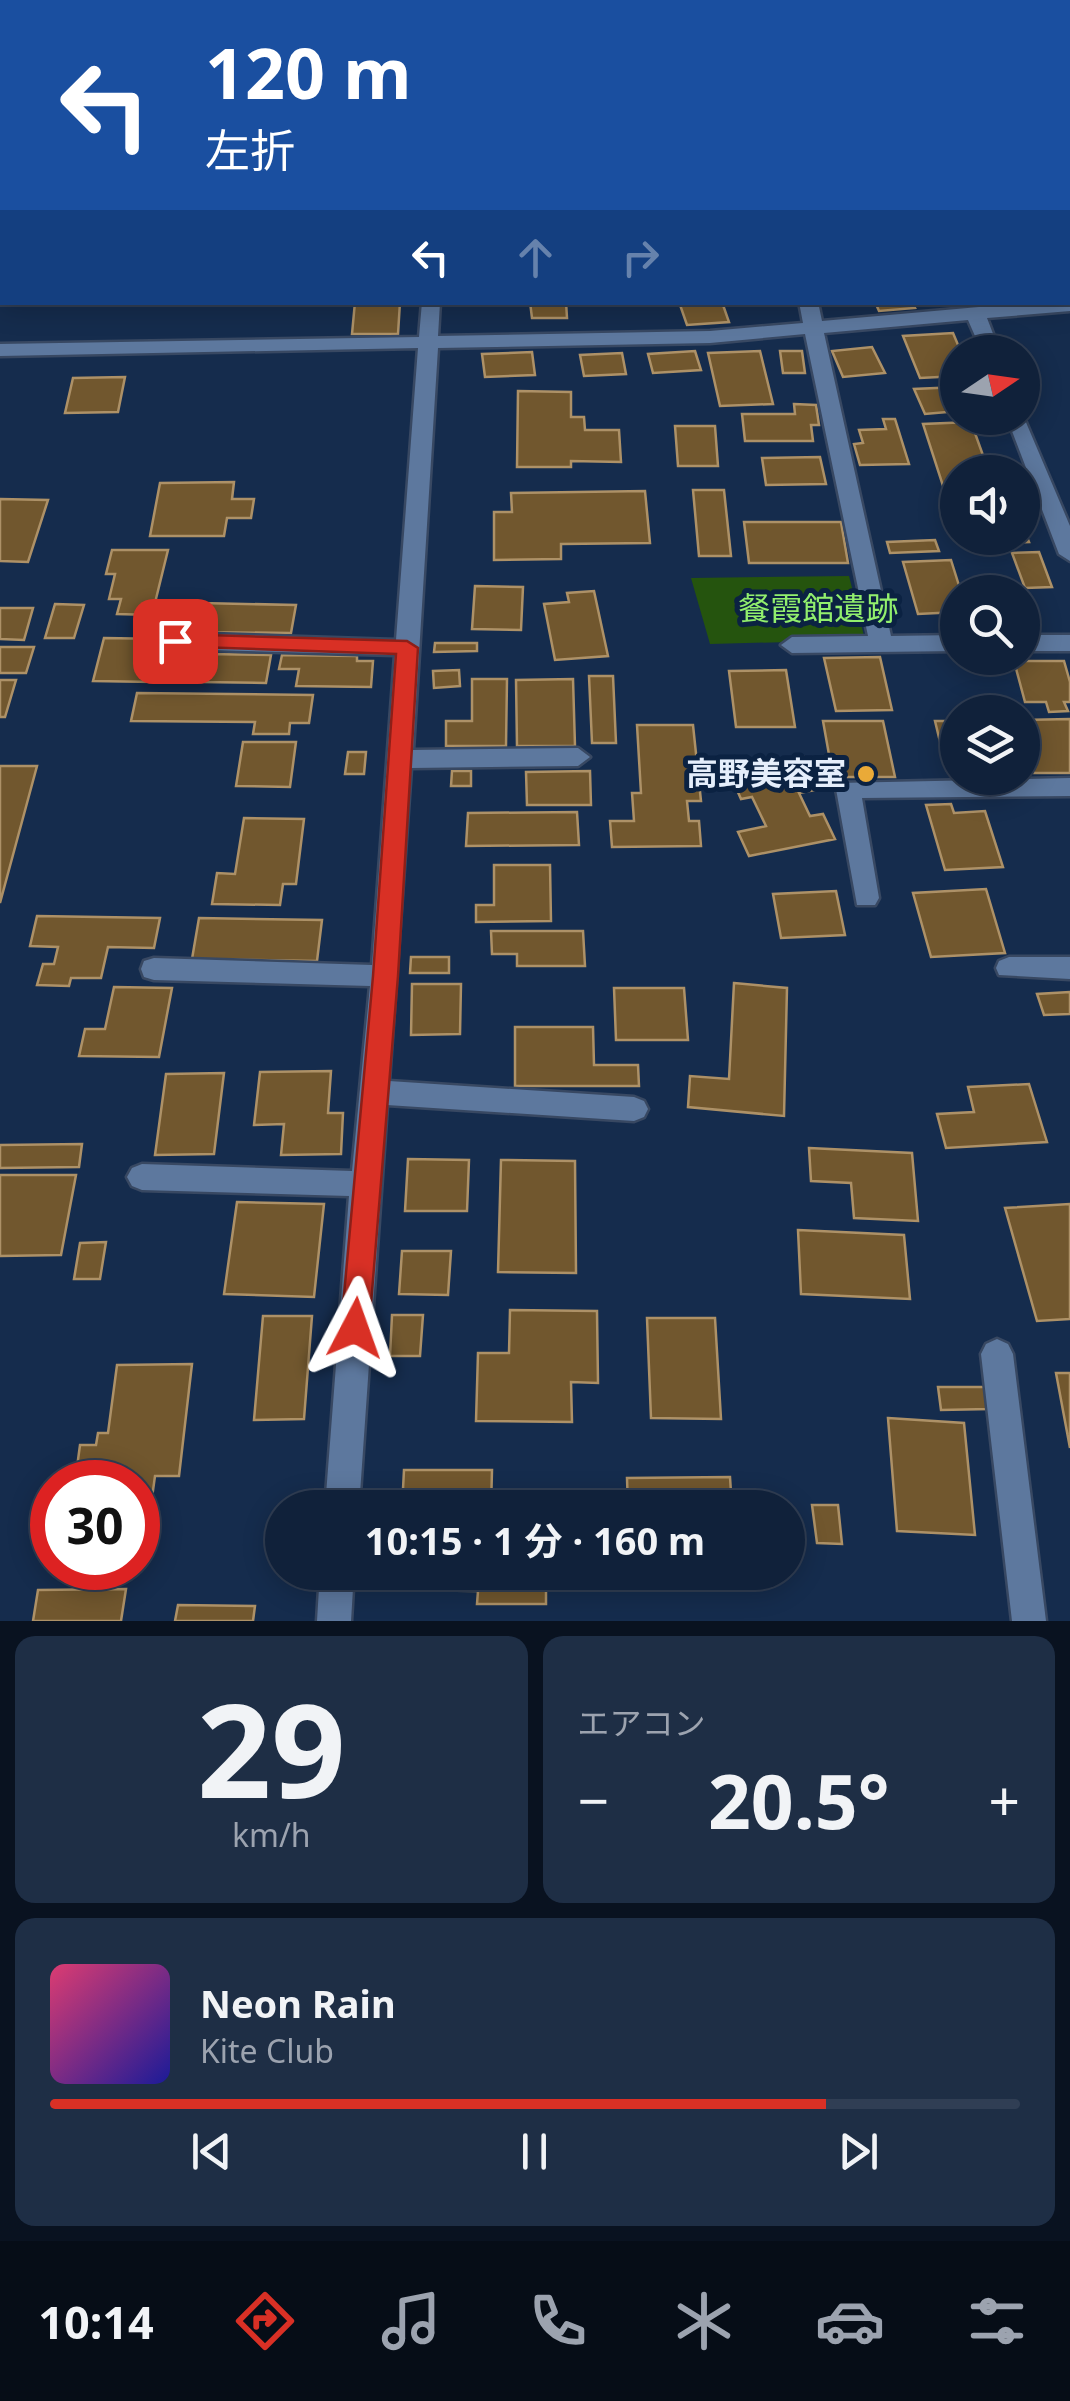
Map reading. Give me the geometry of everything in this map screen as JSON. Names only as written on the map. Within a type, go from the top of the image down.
[{"type":"street","points":[[343,1490],[365,1184],[385,976],[431,305]]},
{"type":"street","points":[[809,305],[881,643]]},
{"type":"street","points":[[0,350],[710,337],[1070,305]]},
{"type":"street","points":[[976,313],[984,335]]},
{"type":"street","points":[[1023,435],[1070,554]]},
{"type":"street","points":[[175,641],[407,648]]},
{"type":"street","points":[[792,645],[940,643]]},
{"type":"street","points":[[1040,643],[1070,643]]},
{"type":"street","points":[[400,759],[578,757]]},
{"type":"street","points":[[866,898],[848,789],[1070,788]]},
{"type":"street","points":[[1008,968],[1070,968]]},
{"type":"street","points":[[154,970],[385,976]]},
{"type":"street","points":[[374,1092],[634,1109]]},
{"type":"street","points":[[142,1178],[365,1184]]},
{"type":"street","points":[[997,1354],[1030,1621]]},
{"type":"street","points":[[334,1621],[337,1590]]},
{"type":"green space","name":"餐霞館遺跡","points":[[849,576],[865,640],[710,644],[691,578]]},
{"type":"building","points":[[355,305],[400,305],[398,334],[352,334]]},
{"type":"building","points":[[530,305],[566,305],[567,318],[532,318]]},
{"type":"building","points":[[680,305],[723,305],[729,322],[687,325]]},
{"type":"building","points":[[876,305],[915,308],[879,311]]},
{"type":"building","points":[[953,333],[940,335],[940,377],[920,378],[903,336]]},
{"type":"building","points":[[872,347],[885,373],[843,377],[832,351]]},
{"type":"building","points":[[695,351],[701,370],[653,373],[648,354]]},
{"type":"building","points":[[760,351],[773,404],[720,406],[708,353]]},
{"type":"building","points":[[780,351],[802,351],[805,373],[783,373]]},
{"type":"building","points":[[532,352],[535,375],[485,377],[482,354]]},
{"type":"building","points":[[622,353],[626,374],[584,376],[580,355]]},
{"type":"building","points":[[125,377],[118,412],[65,413],[73,378]]},
{"type":"building","points":[[940,388],[940,413],[925,414],[914,389]]},
{"type":"building","points":[[518,391],[571,392],[571,417],[584,417],[585,430],[619,430],[621,462],[571,461],[571,467],[517,467]]},
{"type":"building","points":[[794,404],[816,405],[819,425],[811,425],[813,441],[745,441],[742,414],[795,414]]},
{"type":"building","points":[[883,419],[895,419],[909,464],[860,465],[854,444],[863,443],[859,430],[886,429]]},
{"type":"building","points":[[940,423],[940,435],[976,435],[983,455],[940,455],[940,477],[923,424]]},
{"type":"building","points":[[675,426],[715,426],[718,466],[678,466]]},
{"type":"building","points":[[820,457],[826,484],[766,485],[762,458]]},
{"type":"building","points":[[234,482],[232,499],[254,499],[251,518],[227,518],[224,536],[150,536],[160,483]]},
{"type":"building","points":[[693,490],[724,490],[731,556],[699,556]]},
{"type":"building","points":[[645,491],[650,543],[561,544],[561,559],[494,560],[494,512],[512,512],[511,493]]},
{"type":"building","points":[[0,499],[48,500],[28,562],[0,561]]},
{"type":"building","points":[[744,522],[841,522],[848,563],[749,563]]},
{"type":"building","points":[[935,540],[939,551],[890,553],[887,542]]},
{"type":"building","points":[[112,550],[168,550],[152,615],[117,614],[121,599],[109,599],[115,574],[106,574]]},
{"type":"building","points":[[1013,555],[1040,555],[1052,587],[1040,587],[1040,575],[1020,575]]},
{"type":"building","points":[[951,560],[956,575],[940,575],[940,613],[918,614],[903,562]]},
{"type":"building","points":[[475,586],[523,587],[521,630],[472,629]]},
{"type":"building","points":[[594,591],[608,656],[555,660],[544,604],[569,602],[567,593]]},
{"type":"building","points":[[200,603],[296,605],[291,633],[194,632]]},
{"type":"building","points":[[55,604],[84,605],[74,638],[45,638]]},
{"type":"building","points":[[0,608],[33,608],[24,640],[0,639]]},
{"type":"building","points":[[104,638],[164,639],[154,682],[93,681]]},
{"type":"building","points":[[435,643],[477,643],[477,651],[434,652]]},
{"type":"building","points":[[0,647],[34,647],[26,673],[0,673]]},
{"type":"building","points":[[206,654],[271,655],[266,683],[200,682]]},
{"type":"building","points":[[282,655],[357,656],[357,661],[373,661],[371,687],[296,686],[299,669],[279,669]]},
{"type":"building","points":[[880,657],[892,710],[836,711],[824,658]]},
{"type":"building","points":[[1040,661],[1064,661],[1070,682],[1070,702],[1064,702],[1068,711],[1049,712],[1046,702],[1040,702],[1040,695],[1023,695],[1018,675],[1040,675]]},
{"type":"building","points":[[459,670],[460,686],[434,688],[433,671]]},
{"type":"building","points":[[786,670],[795,727],[736,727],[729,671]]},
{"type":"building","points":[[589,676],[613,676],[616,743],[592,743]]},
{"type":"building","points":[[472,679],[507,679],[506,746],[446,746],[446,721],[472,721]]},
{"type":"building","points":[[573,679],[575,746],[517,746],[516,680]]},
{"type":"building","points":[[0,680],[16,680],[5,717],[0,717]]},
{"type":"building","points":[[137,693],[313,695],[309,723],[290,723],[289,734],[253,734],[255,722],[131,721]]},
{"type":"building","points":[[1070,719],[1070,773],[1040,773],[1040,720]]},
{"type":"building","points":[[823,721],[883,721],[895,777],[833,777]]},
{"type":"building","points":[[637,725],[693,725],[701,801],[687,801],[689,821],[699,821],[701,846],[612,847],[610,821],[634,821],[632,793],[641,793]]},
{"type":"building","points":[[243,742],[296,742],[290,787],[236,786]]},
{"type":"building","points":[[348,752],[366,752],[364,774],[345,774]]},
{"type":"building","points":[[804,757],[820,789],[799,793],[810,816],[823,814],[835,839],[749,856],[738,832],[766,826],[752,797],[741,799],[729,772]]},
{"type":"building","points":[[0,766],[37,766],[0,903]]},
{"type":"building","points":[[452,771],[471,771],[471,786],[451,786]]},
{"type":"building","points":[[590,771],[591,805],[527,805],[526,772]]},
{"type":"building","points":[[951,804],[954,813],[985,811],[1003,867],[945,870],[926,805]]},
{"type":"building","points":[[577,812],[579,845],[466,846],[468,813]]},
{"type":"building","points":[[244,818],[304,819],[296,884],[283,884],[280,905],[212,904],[217,873],[235,874]]},
{"type":"building","points":[[494,865],[550,865],[551,921],[476,922],[476,905],[494,905]]},
{"type":"building","points":[[986,889],[1005,953],[931,957],[913,893]]},
{"type":"building","points":[[836,891],[845,935],[781,938],[773,894]]},
{"type":"building","points":[[37,916],[160,918],[154,948],[108,947],[101,978],[71,978],[69,986],[37,985],[43,964],[54,964],[58,947],[30,946]]},
{"type":"building","points":[[199,918],[322,920],[317,961],[192,959]]},
{"type":"building","points":[[491,931],[583,931],[585,966],[517,966],[517,954],[492,954]]},
{"type":"building","points":[[411,957],[449,957],[449,973],[410,973]]},
{"type":"building","points":[[734,983],[787,988],[784,1116],[688,1107],[690,1076],[729,1079]]},
{"type":"building","points":[[412,984],[461,984],[460,1034],[411,1035]]},
{"type":"building","points":[[114,987],[172,988],[159,1057],[79,1056],[85,1029],[105,1029]]},
{"type":"building","points":[[614,988],[684,988],[688,1040],[616,1040]]},
{"type":"building","points":[[1070,992],[1070,1014],[1044,1015],[1037,994]]},
{"type":"building","points":[[515,1027],[593,1027],[594,1065],[638,1065],[639,1086],[515,1086]]},
{"type":"building","points":[[331,1071],[328,1113],[343,1113],[341,1154],[281,1155],[284,1124],[254,1125],[260,1072]]},
{"type":"building","points":[[224,1073],[214,1154],[155,1155],[166,1074]]},
{"type":"building","points":[[1029,1084],[1047,1142],[946,1148],[937,1114],[974,1112],[968,1087]]},
{"type":"building","points":[[82,1144],[79,1167],[0,1168],[0,1145]]},
{"type":"building","points":[[809,1148],[912,1153],[918,1221],[854,1218],[851,1183],[811,1181]]},
{"type":"building","points":[[408,1159],[469,1160],[467,1211],[405,1211]]},
{"type":"building","points":[[501,1160],[575,1161],[576,1273],[498,1272]]},
{"type":"building","points":[[0,1175],[76,1175],[61,1255],[0,1256]]},
{"type":"building","points":[[237,1202],[324,1204],[314,1297],[224,1294]]},
{"type":"building","points":[[1070,1204],[1070,1319],[1037,1321],[1005,1208]]},
{"type":"building","points":[[798,1230],[904,1235],[910,1299],[801,1294]]},
{"type":"building","points":[[106,1242],[100,1279],[74,1279],[80,1243]]},
{"type":"building","points":[[402,1251],[451,1251],[448,1295],[399,1294]]},
{"type":"building","points":[[510,1310],[597,1311],[598,1383],[571,1382],[572,1422],[476,1421],[478,1353],[509,1353]]},
{"type":"building","points":[[392,1315],[423,1315],[420,1356],[390,1356]]},
{"type":"building","points":[[263,1316],[312,1316],[304,1419],[254,1420]]},
{"type":"building","points":[[647,1318],[715,1318],[721,1419],[651,1418]]},
{"type":"building","points":[[192,1364],[179,1476],[160,1476],[160,1460],[78,1460],[80,1445],[96,1445],[98,1433],[108,1433],[117,1365]]},
{"type":"building","points":[[1056,1373],[1070,1373],[1070,1448]]},
{"type":"building","points":[[938,1387],[984,1387],[989,1409],[941,1410]]},
{"type":"building","points":[[888,1418],[964,1423],[975,1535],[897,1531]]},
{"type":"building","points":[[404,1470],[492,1470],[491,1490],[403,1490]]},
{"type":"building","points":[[730,1477],[731,1490],[627,1490],[627,1478]]},
{"type":"building","points":[[812,1505],[838,1505],[842,1544],[817,1543]]},
{"type":"building","points":[[38,1590],[126,1590],[121,1621],[33,1621]]},
{"type":"building","points":[[388,1590],[546,1590],[546,1604],[477,1604],[478,1591]]},
{"type":"building","points":[[178,1605],[255,1606],[253,1621],[175,1621]]},
{"type":"place","name":"高野美容室","points":[[866,774]]},
{"type":"route","points":[[175,641],[407,648],[385,976],[355,1328]]}]
